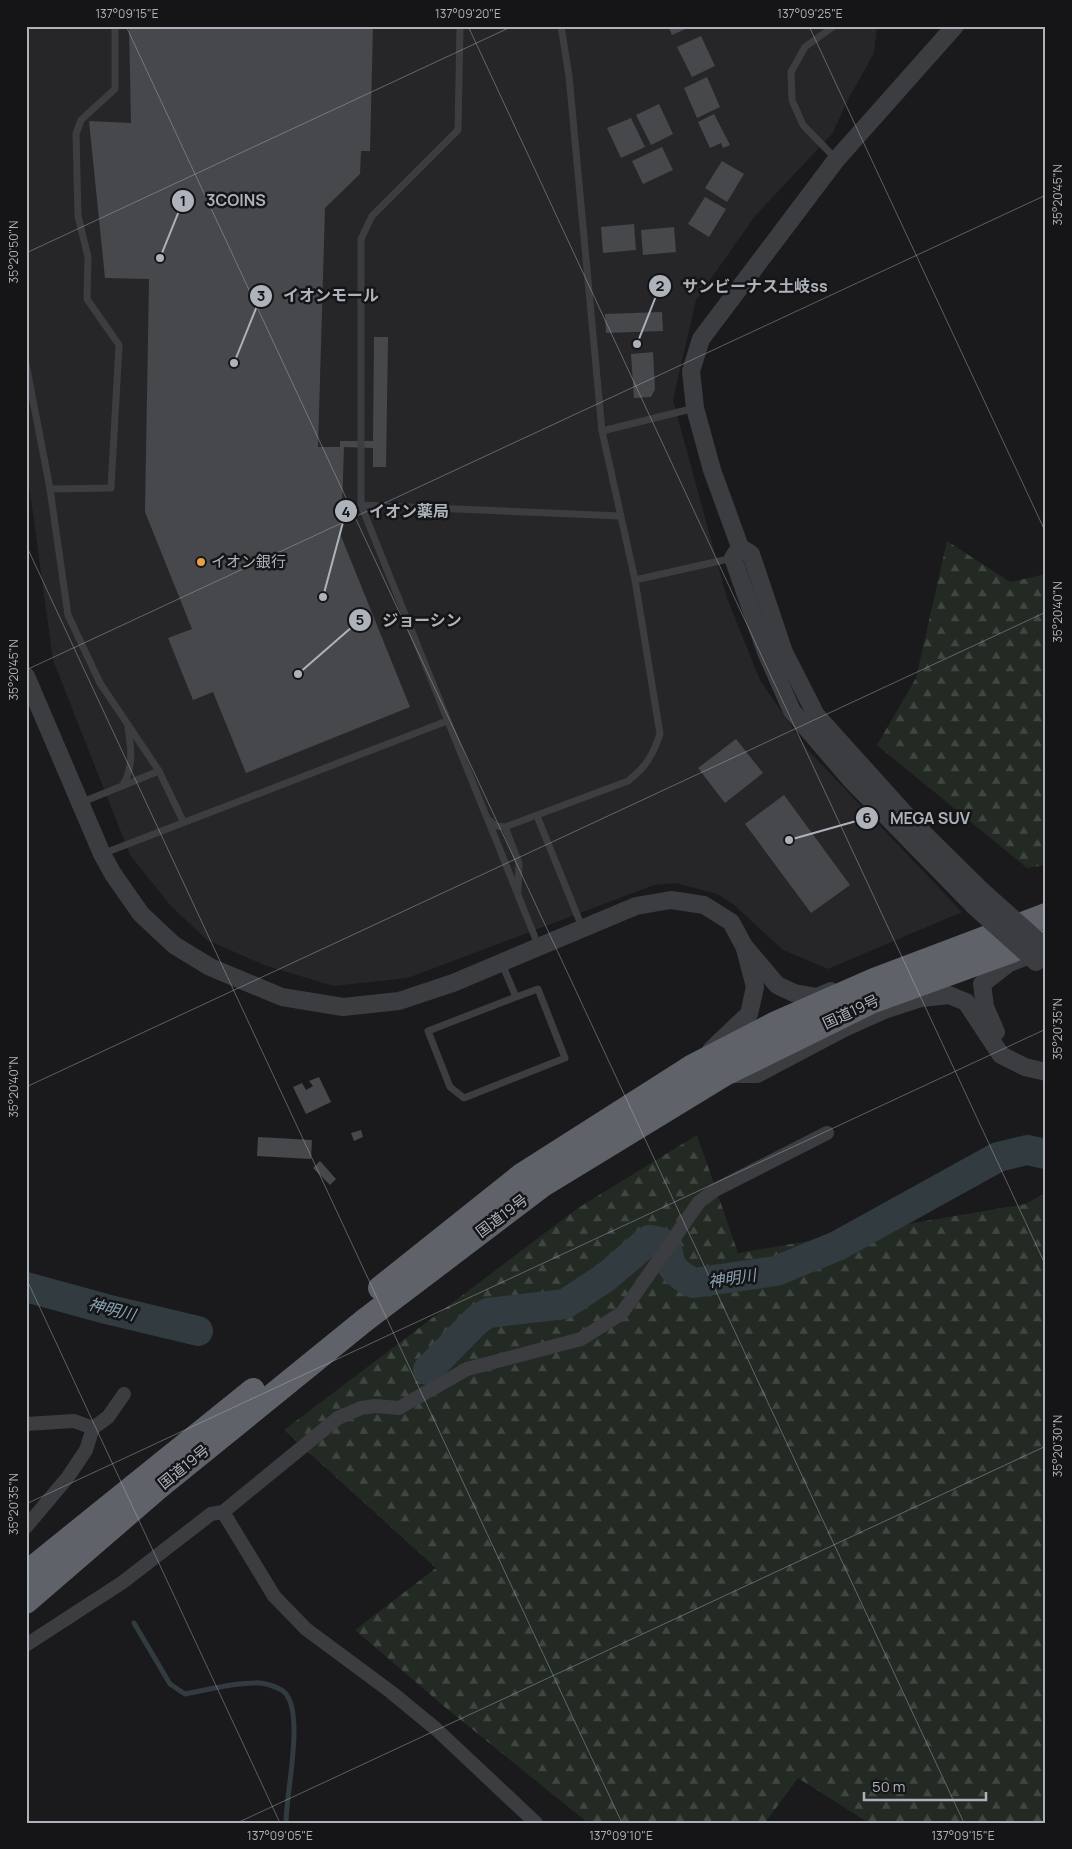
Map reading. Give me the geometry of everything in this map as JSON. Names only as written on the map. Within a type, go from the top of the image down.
[{"type":"highway","name":"国道19号","points":[[26,1573],[523,1174],[692,1067],[794,1015],[874,980],[982,937],[1046,915]]},
{"type":"highway","name":"国道19号","points":[[26,1602],[158,1488],[365,1320],[543,1185],[725,1074],[871,1002],[973,963],[1046,938]]},
{"type":"street","points":[[955,26],[836,160],[736,296],[722,309],[701,339],[691,371],[695,408],[766,652],[792,710],[851,780],[978,899],[1043,956]]},
{"type":"street","points":[[26,676],[102,854],[113,874],[141,914],[174,945],[210,967],[282,997],[343,1008],[399,1001],[453,982],[538,945],[636,906],[671,900],[704,906],[731,922],[744,946],[777,985],[794,993],[817,997],[965,936],[982,937]]},
{"type":"street","points":[[692,1067],[721,1042],[748,1014],[755,987],[744,946]]},
{"type":"street","points":[[1043,956],[1009,963],[982,984],[985,1007],[1000,1039],[1014,1051],[1035,1062],[1046,1062]]},
{"type":"street","points":[[725,1074],[757,1074],[844,1028],[884,1010],[921,998],[949,995],[966,1002],[1001,1055],[1025,1067],[1046,1072]]},
{"type":"street","points":[[26,1645],[123,1582],[174,1545],[205,1518],[211,1514],[223,1512],[338,1418],[361,1408],[375,1406],[399,1408],[467,1369],[581,1340],[622,1313],[699,1202],[715,1190],[827,1134]]},
{"type":"street","points":[[26,1527],[77,1464],[86,1450],[92,1428],[108,1417],[124,1394]]},
{"type":"street","points":[[26,1424],[74,1421],[92,1428]]},
{"type":"street","points":[[223,1512],[274,1596],[306,1629],[391,1692],[436,1729],[536,1823]]},
{"type":"lane","points":[[50,489],[111,488],[119,345],[87,299],[88,257],[78,216],[76,134],[81,120],[115,90],[115,26]]},
{"type":"lane","points":[[460,26],[458,130],[372,216],[362,239],[361,505],[538,945]]},
{"type":"lane","points":[[487,818],[496,826],[505,827],[628,781],[642,770],[653,756],[660,734],[635,580],[602,431],[569,76],[561,26]]},
{"type":"lane","points":[[834,26],[805,48],[791,72],[792,100],[803,125],[836,160]]},
{"type":"lane","points":[[26,364],[50,489],[68,615],[100,683],[128,727],[159,770],[183,821]]},
{"type":"lane","points":[[602,431],[695,408]]},
{"type":"lane","points":[[361,505],[620,516]]},
{"type":"lane","points":[[635,580],[737,552]]},
{"type":"lane","points":[[102,854],[183,821],[447,721]]},
{"type":"lane","points":[[123,785],[129,774],[132,752],[128,727]]},
{"type":"lane","points":[[80,803],[159,770]]},
{"type":"lane","points":[[537,816],[582,927]]},
{"type":"lane","points":[[505,827],[519,863],[518,894]]},
{"type":"lane","points":[[501,961],[516,997]]},
{"type":"lane","points":[[538,989],[565,1058],[464,1098],[450,1087],[428,1031],[516,997],[538,989]]},
{"type":"shaded area","points":[[26,26],[877,26],[874,53],[832,134],[755,216],[696,300],[673,400],[727,598],[760,680],[808,750],[962,912],[828,969],[783,950],[733,904],[717,894],[676,883],[654,885],[408,978],[333,986],[264,965],[207,940],[170,905],[130,855],[53,660],[26,463]]},
{"type":"green space","points":[[947,541],[1010,582],[1046,574],[1046,865],[1027,868],[877,745],[916,678]]},
{"type":"green space","points":[[697,1135],[738,1253],[1025,1204],[1046,1193],[1046,1823],[869,1823],[798,1778],[765,1823],[588,1823],[446,1708],[355,1630],[436,1568],[284,1430],[578,1208]]},
{"type":"building","points":[[129,26],[373,26],[370,151],[361,151],[360,174],[325,208],[318,447],[340,447],[340,441],[373,441],[374,337],[388,337],[386,467],[373,467],[373,448],[344,447],[341,536],[410,707],[246,773],[213,692],[193,700],[168,638],[192,629],[145,512],[149,279],[105,278],[89,121],[131,123]]},
{"type":"building","points":[[668,26],[692,26],[672,35]]},
{"type":"building","points":[[701,36],[715,66],[692,77],[677,47]]},
{"type":"building","points":[[707,77],[720,107],[697,118],[684,88]]},
{"type":"building","points":[[659,104],[673,134],[651,145],[636,115]]},
{"type":"building","points":[[714,114],[730,145],[723,148],[721,143],[710,148],[698,122]]},
{"type":"building","points":[[631,118],[645,147],[621,158],[607,128]]},
{"type":"building","points":[[662,147],[673,170],[643,184],[632,161]]},
{"type":"building","points":[[722,161],[744,174],[727,202],[705,188]]},
{"type":"building","points":[[705,197],[726,209],[709,237],[688,224]]},
{"type":"building","points":[[634,224],[636,250],[603,253],[601,227]]},
{"type":"building","points":[[674,227],[676,252],[643,255],[641,230]]},
{"type":"building","points":[[662,312],[663,331],[606,333],[605,314]]},
{"type":"building","points":[[653,352],[655,389],[651,397],[634,398],[631,354]]},
{"type":"building","points":[[736,739],[763,773],[725,803],[698,768]]},
{"type":"building","points":[[784,795],[850,885],[811,913],[745,824]]},
{"type":"building","points":[[319,1077],[331,1102],[306,1114],[293,1087],[302,1083],[306,1090],[313,1086],[309,1081]]},
{"type":"building","points":[[361,1130],[363,1137],[354,1141],[351,1133]]},
{"type":"building","points":[[258,1137],[312,1140],[311,1159],[257,1156]]},
{"type":"building","points":[[320,1161],[336,1179],[330,1185],[313,1168]]},
{"type":"waterway","name":"神明川","points":[[428,1370],[477,1320],[488,1313],[565,1304],[606,1277],[649,1240],[664,1244],[675,1270],[693,1283],[776,1271],[837,1246],[998,1157],[1027,1150],[1046,1154]]},
{"type":"waterway","name":"神明川","points":[[26,1287],[198,1331]]},
{"type":"waterway","points":[[134,1623],[170,1684],[185,1694],[246,1683],[266,1684],[284,1691],[291,1705],[294,1720],[293,1756],[286,1823]]},
{"type":"place","name":"3COINS","points":[[160,258]]},
{"type":"place","name":"サンビーナス土岐ss","points":[[637,344]]},
{"type":"place","name":"イオンモール","points":[[234,363]]},
{"type":"place","name":"イオン銀行","points":[[201,562]]},
{"type":"place","name":"イオン薬局","points":[[323,597]]},
{"type":"place","name":"ジョーシン","points":[[298,674]]},
{"type":"place","name":"MEGA SUV","points":[[789,840]]}]
